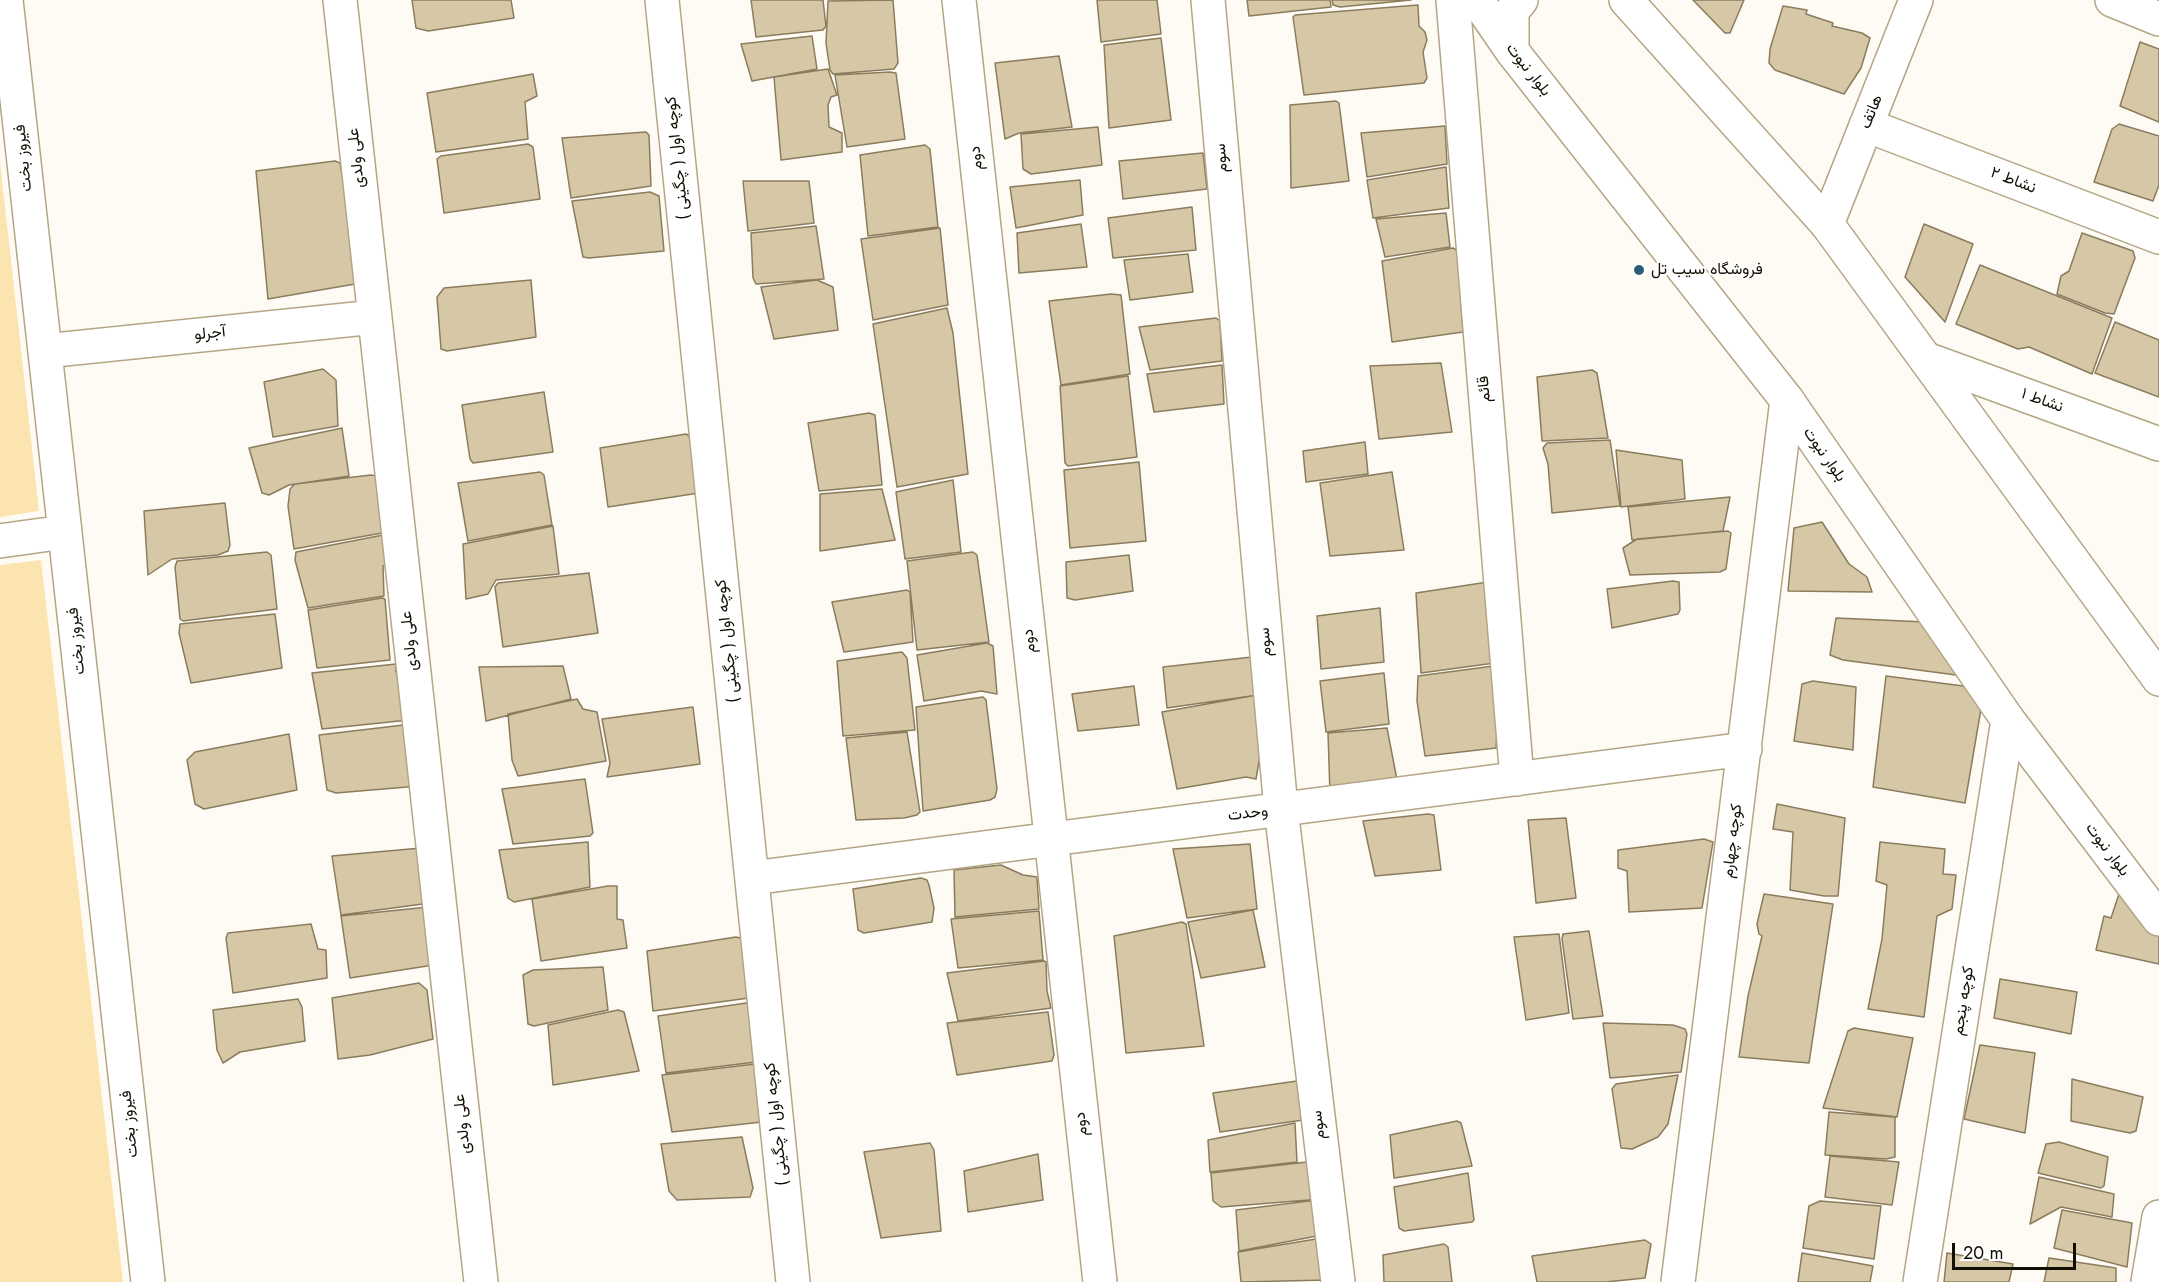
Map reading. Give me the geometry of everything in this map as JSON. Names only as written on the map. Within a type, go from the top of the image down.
[{"type":"street","name":"فیروز بخت","points":[[6,0],[148,1282]]},
{"type":"street","name":"علی ولدی","points":[[340,0],[481,1282]]},
{"type":"street","name":"کوچه اول ( چگینی )","points":[[662,0],[793,1282]]},
{"type":"street","name":"دوم","points":[[959,0],[1100,1282]]},
{"type":"street","name":"سوم","points":[[1208,0],[1281,809],[1338,1282]]},
{"type":"street","name":"قائم","points":[[1452,0],[1517,779]]},
{"type":"street","name":"بلوار نبوت","points":[[1477,0],[1512,51],[1786,400],[2008,720],[2159,919]]},
{"type":"street","points":[[1512,51],[1512,11],[1521,0]]},
{"type":"street","points":[[1626,0],[1827,224],[2159,680]]},
{"type":"street","name":"هاتف","points":[[1827,224],[1916,0]]},
{"type":"street","points":[[2112,0],[2159,19]]},
{"type":"street","name":"نشاط ۲","points":[[1866,125],[2159,237]]},
{"type":"street","name":"آجرلو","points":[[45,351],[375,317]]},
{"type":"street","name":"نشاط ۱","points":[[1926,359],[2159,444]]},
{"type":"street","name":"کوچه چهارم","points":[[1678,1282],[1786,400]]},
{"type":"street","points":[[0,541],[64,532]]},
{"type":"street","name":"کوچه پنجم","points":[[1920,1282],[2008,720]]},
{"type":"street","name":"وحدت","points":[[752,878],[1745,749]]},
{"type":"street","points":[[2148,1282],[2159,1217]]},
{"type":"shaded area","points":[[0,162],[39,511],[0,517]]},
{"type":"shaded area","points":[[41,560],[123,1282],[0,1282],[0,565]]},
{"type":"building","points":[[412,0],[511,0],[514,18],[428,31],[416,28]]},
{"type":"building","points":[[751,0],[823,0],[826,26],[823,30],[756,37]]},
{"type":"building","points":[[893,0],[898,63],[894,69],[833,74],[830,70],[826,43],[828,1]]},
{"type":"building","points":[[1097,0],[1157,0],[1161,34],[1101,42]]},
{"type":"building","points":[[1247,0],[1330,0],[1331,7],[1249,16]]},
{"type":"building","points":[[1332,0],[1411,0],[1340,7],[1333,5]]},
{"type":"building","points":[[1693,0],[1744,0],[1730,33],[1725,33]]},
{"type":"building","points":[[1418,5],[1419,26],[1425,32],[1427,40],[1423,52],[1427,78],[1424,83],[1304,95],[1293,17],[1295,15]]},
{"type":"building","points":[[1783,6],[1807,10],[1806,14],[1833,23],[1832,26],[1862,33],[1870,38],[1861,68],[1844,94],[1775,70],[1769,63],[1770,49]]},
{"type":"building","points":[[812,36],[817,69],[752,81],[741,44]]},
{"type":"building","points":[[1161,38],[1171,120],[1109,128],[1104,45]]},
{"type":"building","points":[[2140,42],[2159,49],[2159,122],[2120,106]]},
{"type":"building","points":[[1059,56],[1072,127],[1019,133],[1005,139],[995,63]]},
{"type":"building","points":[[828,69],[837,95],[831,97],[828,105],[829,127],[842,133],[842,152],[781,160],[774,77]]},
{"type":"building","points":[[896,73],[905,139],[847,147],[835,75]]},
{"type":"building","points":[[533,74],[537,96],[525,102],[528,139],[436,152],[427,93]]},
{"type":"building","points":[[1336,101],[1339,103],[1349,181],[1291,188],[1290,105]]},
{"type":"building","points":[[2119,124],[2159,136],[2159,185],[2153,201],[2094,182],[2112,129]]},
{"type":"building","points":[[1445,126],[1447,164],[1367,177],[1361,133]]},
{"type":"building","points":[[1098,127],[1102,165],[1031,174],[1023,169],[1021,134]]},
{"type":"building","points":[[646,132],[649,135],[651,186],[571,198],[562,138]]},
{"type":"building","points":[[528,144],[533,147],[540,199],[444,213],[437,159],[441,156]]},
{"type":"building","points":[[925,145],[930,149],[938,227],[868,236],[860,155]]},
{"type":"building","points":[[1203,153],[1207,189],[1123,199],[1119,161]]},
{"type":"building","points":[[335,161],[340,163],[343,179],[355,284],[268,299],[256,171]]},
{"type":"building","points":[[1446,167],[1449,208],[1373,218],[1367,180]]},
{"type":"building","points":[[1080,180],[1083,215],[1016,228],[1010,187]]},
{"type":"building","points":[[743,181],[809,181],[814,223],[748,231]]},
{"type":"building","points":[[650,192],[659,196],[664,251],[583,257],[572,201]]},
{"type":"building","points":[[1192,207],[1196,250],[1113,258],[1108,218]]},
{"type":"building","points":[[1446,213],[1450,247],[1385,257],[1376,219]]},
{"type":"building","points":[[1081,224],[1087,267],[1019,273],[1017,233]]},
{"type":"building","points":[[1924,224],[1973,244],[1945,322],[1905,277]]},
{"type":"building","points":[[816,226],[824,279],[756,284],[753,278],[751,233]]},
{"type":"building","points":[[940,228],[948,305],[873,320],[861,239]]},
{"type":"building","points":[[2082,233],[2133,251],[2135,258],[2114,314],[2105,313],[2057,294],[2061,276],[2069,271]]},
{"type":"building","points":[[1453,248],[1458,251],[1463,332],[1392,342],[1382,261]]},
{"type":"building","points":[[1188,254],[1193,292],[1130,300],[1124,260]]},
{"type":"building","points":[[1980,265],[2112,318],[2092,374],[2029,347],[2018,349],[1956,324]]},
{"type":"building","points":[[531,280],[536,337],[447,351],[441,349],[437,297],[444,288]]},
{"type":"building","points":[[817,280],[833,287],[838,330],[774,339],[761,287]]},
{"type":"building","points":[[1111,294],[1121,295],[1130,374],[1061,385],[1049,301]]},
{"type":"building","points":[[947,308],[953,333],[968,474],[897,487],[873,324]]},
{"type":"building","points":[[1216,318],[1220,321],[1222,361],[1150,370],[1139,327]]},
{"type":"building","points":[[2115,322],[2159,340],[2159,397],[2095,373]]},
{"type":"building","points":[[1441,363],[1452,432],[1379,439],[1370,366]]},
{"type":"building","points":[[1222,365],[1224,404],[1154,412],[1147,374]]},
{"type":"building","points":[[323,369],[336,380],[338,426],[273,437],[264,382]]},
{"type":"building","points":[[1592,370],[1597,373],[1608,438],[1542,441],[1537,377]]},
{"type":"building","points":[[1128,376],[1137,457],[1068,466],[1065,463],[1060,386]]},
{"type":"building","points":[[544,392],[553,452],[473,463],[470,459],[462,405]]},
{"type":"building","points":[[869,413],[875,415],[882,485],[819,491],[808,423]]},
{"type":"building","points":[[342,428],[349,476],[289,485],[269,495],[262,493],[249,448]]},
{"type":"building","points":[[686,434],[691,437],[699,493],[608,507],[600,448]]},
{"type":"building","points":[[1610,440],[1620,506],[1552,513],[1548,464],[1543,448],[1547,443]]},
{"type":"building","points":[[1365,442],[1368,474],[1306,482],[1303,451]]},
{"type":"building","points":[[1616,450],[1682,460],[1685,499],[1621,507]]},
{"type":"building","points":[[1139,462],[1146,541],[1070,548],[1064,470]]},
{"type":"building","points":[[540,472],[544,475],[552,525],[468,541],[458,483]]},
{"type":"building","points":[[1392,472],[1404,550],[1330,556],[1320,483]]},
{"type":"building","points":[[377,476],[382,533],[294,549],[288,506],[290,489],[295,484]]},
{"type":"building","points":[[953,480],[961,552],[905,559],[896,492]]},
{"type":"building","points":[[882,489],[895,540],[820,551],[820,494]]},
{"type":"building","points":[[1730,497],[1723,531],[1632,540],[1628,507]]},
{"type":"building","points":[[225,503],[230,545],[228,551],[218,555],[172,559],[148,575],[144,511]]},
{"type":"building","points":[[1822,522],[1849,564],[1867,577],[1872,592],[1788,591],[1794,528]]},
{"type":"building","points":[[553,526],[559,574],[496,580],[488,594],[466,599],[463,544]]},
{"type":"building","points":[[1728,531],[1731,533],[1726,569],[1720,572],[1630,575],[1623,548],[1637,539]]},
{"type":"building","points":[[383,535],[389,564],[383,566],[384,596],[308,608],[295,560],[296,552]]},
{"type":"building","points":[[267,552],[271,555],[277,609],[183,621],[180,619],[175,567],[177,561]]},
{"type":"building","points":[[973,552],[977,555],[989,642],[917,650],[907,561]]},
{"type":"building","points":[[1129,555],[1133,591],[1075,600],[1067,598],[1066,562]]},
{"type":"building","points":[[589,573],[598,633],[503,647],[495,587],[498,583]]},
{"type":"building","points":[[1488,582],[1502,662],[1421,673],[1416,593]]},
{"type":"building","points":[[1679,582],[1680,610],[1678,614],[1612,628],[1607,589]]},
{"type":"building","points":[[907,590],[910,592],[913,642],[844,652],[832,602]]},
{"type":"building","points":[[385,599],[390,660],[317,668],[308,610]]},
{"type":"building","points":[[1380,608],[1384,662],[1321,669],[1317,616]]},
{"type":"building","points":[[275,614],[282,668],[191,683],[179,633],[180,624]]},
{"type":"building","points":[[1836,618],[1926,622],[1971,677],[1843,660],[1830,655]]},
{"type":"building","points":[[987,643],[993,646],[997,694],[981,691],[924,701],[917,655]]},
{"type":"building","points":[[902,652],[907,658],[915,730],[843,736],[837,661]]},
{"type":"building","points":[[1261,656],[1265,694],[1167,708],[1163,667]]},
{"type":"building","points":[[396,664],[396,672],[405,684],[409,720],[322,729],[312,673]]},
{"type":"building","points":[[1501,665],[1496,748],[1425,756],[1417,701],[1418,676]]},
{"type":"building","points":[[563,666],[571,699],[486,721],[479,667]]},
{"type":"building","points":[[1384,673],[1389,724],[1326,732],[1320,681]]},
{"type":"building","points":[[1886,676],[1971,687],[1982,703],[1965,803],[1873,787]]},
{"type":"building","points":[[1813,681],[1856,687],[1853,750],[1794,741],[1802,684]]},
{"type":"building","points":[[1134,686],[1139,725],[1078,731],[1072,694]]},
{"type":"building","points":[[1257,695],[1263,738],[1256,779],[1246,777],[1177,789],[1162,712]]},
{"type":"building","points":[[983,697],[986,700],[997,789],[995,797],[990,800],[923,811],[916,707]]},
{"type":"building","points":[[577,699],[583,709],[597,712],[606,761],[518,776],[512,760],[508,714]]},
{"type":"building","points":[[693,707],[700,764],[607,777],[610,763],[602,719]]},
{"type":"building","points":[[412,724],[419,786],[336,793],[327,790],[319,735]]},
{"type":"building","points":[[1387,728],[1398,785],[1330,794],[1328,733]]},
{"type":"building","points":[[907,732],[920,812],[904,818],[856,820],[846,738]]},
{"type":"building","points":[[289,734],[297,790],[204,809],[195,804],[187,760],[195,752]]},
{"type":"building","points":[[585,779],[593,833],[590,836],[513,844],[502,789]]},
{"type":"building","points":[[1777,804],[1845,818],[1838,896],[1790,890],[1793,832],[1773,829]]},
{"type":"building","points":[[1434,815],[1441,870],[1375,876],[1363,821]]},
{"type":"building","points":[[1566,818],[1576,898],[1536,903],[1528,820]]},
{"type":"building","points":[[1704,839],[1713,842],[1702,908],[1629,912],[1627,871],[1618,868],[1618,850]]},
{"type":"building","points":[[588,842],[590,887],[514,902],[508,898],[499,850]]},
{"type":"building","points":[[1880,842],[1945,849],[1943,874],[1956,875],[1952,909],[1937,916],[1924,1017],[1868,1009],[1882,939],[1887,885],[1876,881]]},
{"type":"building","points":[[1250,844],[1257,909],[1187,918],[1173,849]]},
{"type":"building","points":[[421,848],[430,903],[341,915],[332,856]]},
{"type":"building","points":[[1001,865],[1023,875],[1037,877],[1039,909],[955,917],[954,870]]},
{"type":"building","points":[[921,878],[927,880],[929,885],[934,908],[932,922],[864,933],[858,930],[853,889]]},
{"type":"building","points":[[617,886],[617,919],[623,920],[627,948],[541,961],[532,899]]},
{"type":"building","points":[[2126,891],[2159,931],[2159,964],[2096,950],[2104,916],[2111,918],[2119,894]]},
{"type":"building","points":[[1764,894],[1833,904],[1809,1063],[1739,1057],[1748,996],[1762,936],[1759,934],[1757,924]]},
{"type":"building","points":[[428,907],[440,964],[350,978],[341,916]]},
{"type":"building","points":[[1253,910],[1265,967],[1201,978],[1188,922]]},
{"type":"building","points":[[1039,911],[1043,960],[958,968],[951,919]]},
{"type":"building","points":[[1182,922],[1186,924],[1204,1046],[1126,1053],[1114,936]]},
{"type":"building","points":[[311,924],[318,949],[326,950],[327,978],[233,993],[226,938],[228,933]]},
{"type":"building","points":[[1589,931],[1603,1016],[1573,1019],[1562,939],[1563,934]]},
{"type":"building","points":[[1559,934],[1569,1013],[1526,1020],[1514,937]]},
{"type":"building","points":[[736,937],[744,939],[749,998],[653,1011],[647,951]]},
{"type":"building","points":[[1046,962],[1047,991],[1051,1008],[958,1021],[947,973]]},
{"type":"building","points":[[603,967],[608,1010],[534,1026],[528,1024],[523,975],[533,970]]},
{"type":"building","points":[[2000,979],[2077,992],[2071,1034],[1994,1018]]},
{"type":"building","points":[[419,983],[427,990],[433,1039],[370,1055],[338,1059],[332,998]]},
{"type":"building","points":[[298,999],[302,1007],[305,1041],[240,1052],[223,1063],[217,1050],[213,1010]]},
{"type":"building","points":[[753,1002],[756,1062],[666,1073],[658,1016]]},
{"type":"building","points":[[618,1010],[624,1012],[639,1071],[553,1085],[548,1025]]},
{"type":"building","points":[[1048,1012],[1054,1055],[1052,1061],[957,1075],[947,1023]]},
{"type":"building","points":[[1603,1023],[1673,1025],[1685,1029],[1687,1034],[1681,1072],[1610,1078]]},
{"type":"building","points":[[1854,1028],[1913,1038],[1897,1117],[1823,1108],[1848,1031]]},
{"type":"building","points":[[1980,1045],[2035,1053],[2025,1133],[1964,1119]]},
{"type":"building","points":[[755,1064],[762,1122],[672,1132],[662,1075]]},
{"type":"building","points":[[1678,1075],[1668,1124],[1658,1137],[1632,1149],[1621,1148],[1612,1089],[1616,1084]]},
{"type":"building","points":[[2072,1079],[2143,1097],[2136,1131],[2130,1133],[2071,1121]]},
{"type":"building","points":[[1297,1081],[1303,1120],[1220,1132],[1213,1093]]},
{"type":"building","points":[[1829,1112],[1895,1117],[1895,1157],[1886,1159],[1825,1155]]},
{"type":"building","points":[[1457,1121],[1461,1123],[1472,1166],[1394,1178],[1390,1135]]},
{"type":"building","points":[[1295,1123],[1297,1162],[1210,1172],[1208,1140]]},
{"type":"building","points":[[742,1137],[753,1188],[750,1197],[677,1200],[669,1191],[661,1144]]},
{"type":"building","points":[[2059,1142],[2108,1157],[2104,1186],[2101,1188],[2038,1173],[2046,1144]]},
{"type":"building","points":[[930,1143],[934,1150],[941,1231],[881,1238],[864,1152]]},
{"type":"building","points":[[1038,1154],[1043,1200],[968,1212],[964,1171]]},
{"type":"building","points":[[1830,1156],[1899,1162],[1892,1205],[1825,1197]]},
{"type":"building","points":[[1307,1162],[1312,1197],[1309,1200],[1221,1207],[1213,1201],[1211,1173]]},
{"type":"building","points":[[1468,1173],[1474,1220],[1472,1222],[1404,1231],[1399,1228],[1394,1187]]},
{"type":"building","points":[[2039,1177],[2114,1194],[2112,1217],[2061,1207],[2030,1224]]},
{"type":"building","points":[[1317,1200],[1322,1235],[1239,1251],[1236,1210]]},
{"type":"building","points":[[1820,1201],[1881,1206],[1874,1259],[1803,1248],[1809,1206]]},
{"type":"building","points":[[2062,1210],[2132,1223],[2127,1267],[2054,1248]]},
{"type":"building","points":[[1322,1238],[1327,1280],[1241,1282],[1238,1252]]},
{"type":"building","points":[[1645,1240],[1651,1244],[1645,1278],[1606,1282],[1537,1282],[1532,1256]]},
{"type":"building","points":[[1444,1244],[1448,1247],[1452,1282],[1384,1282],[1383,1255]]},
{"type":"building","points":[[1802,1253],[1873,1266],[1870,1282],[1798,1282]]},
{"type":"building","points":[[1947,1253],[2013,1264],[2009,1282],[1944,1282]]},
{"type":"building","points":[[2049,1258],[2116,1268],[2116,1282],[2044,1282]]},
{"type":"place","name":"فروشگاه سیب تل","points":[[1639,270]]}]
